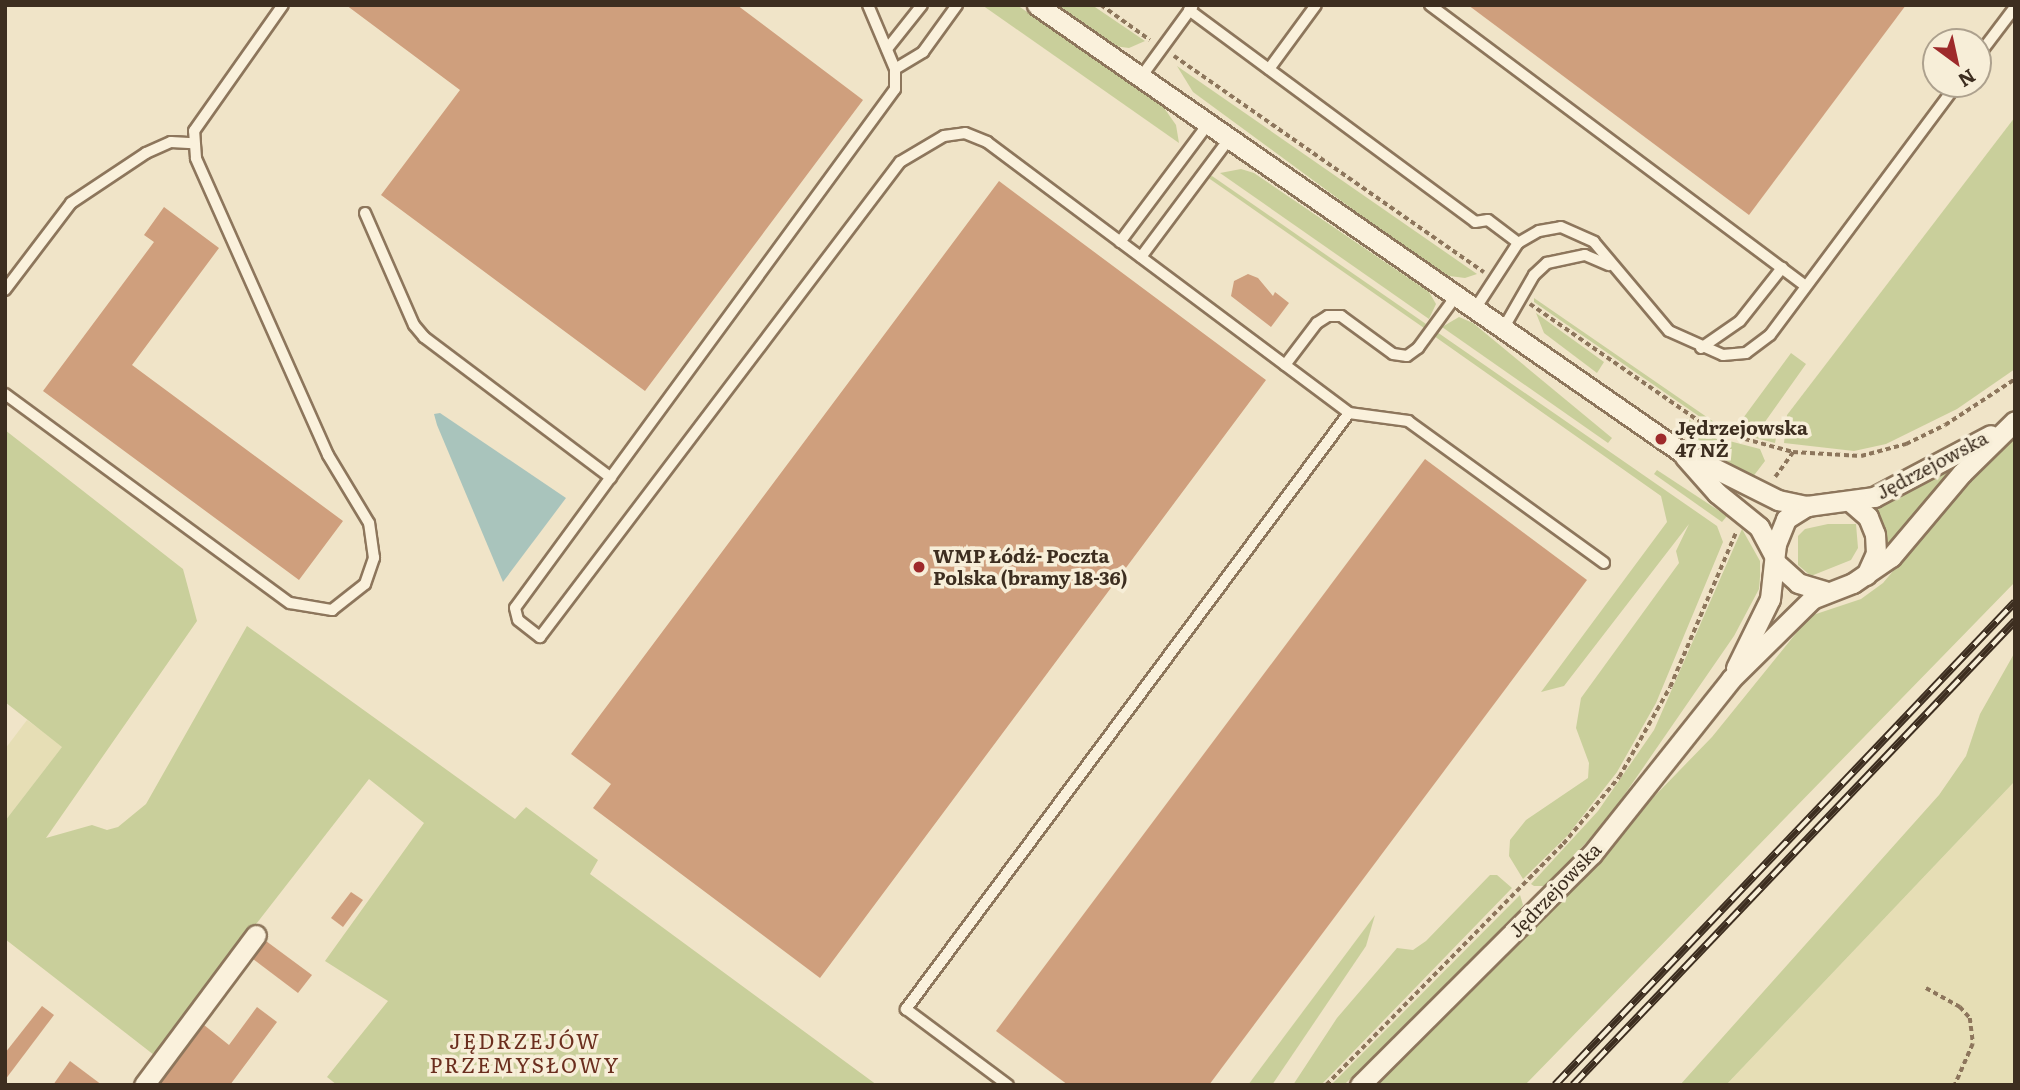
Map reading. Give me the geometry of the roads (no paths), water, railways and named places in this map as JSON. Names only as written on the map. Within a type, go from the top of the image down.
[{"type":"street","points":[[1037,5],[1680,451],[1779,500],[1807,506]]},
{"type":"street","name":"Jędrzejowska","points":[[1731,679],[1770,599],[1780,529],[1794,512],[1807,506],[1852,503],[1906,482],[2013,422]]},
{"type":"street","name":"Jędrzejowska","points":[[1360,1085],[1592,853],[1731,679],[1803,606],[1825,591],[1864,577],[1891,557],[1962,473],[2013,422]]},
{"type":"street","points":[[1680,451],[1717,493],[1766,535],[1775,562],[1798,583],[1825,591]]},
{"type":"street","name":"Jędrzejowska","points":[[1852,503],[1868,517],[1875,534],[1876,553],[1864,577]]},
{"type":"street","points":[[144,1085],[256,935]]},
{"type":"lane","points":[[5,394],[290,603],[332,610],[365,584],[374,558],[369,523],[328,455],[196,158],[194,143],[204,115],[284,5]]},
{"type":"lane","points":[[868,5],[895,69],[895,89],[515,608],[518,620],[540,636],[900,162],[919,147],[965,133],[987,142],[1349,413],[1408,421],[1604,564]]},
{"type":"lane","points":[[887,49],[922,5]]},
{"type":"lane","points":[[895,69],[923,52],[957,5]]},
{"type":"lane","points":[[1269,69],[1316,5]]},
{"type":"lane","points":[[1430,5],[1806,286]]},
{"type":"lane","points":[[1992,37],[2015,7]]},
{"type":"lane","points":[[1140,77],[1191,8],[1475,222],[1488,220],[1518,243]]},
{"type":"lane","points":[[1475,309],[1518,243],[1539,231],[1561,227],[1579,231],[1594,242],[1668,331],[1701,348],[1723,355],[1746,352],[1770,335],[1947,98]]},
{"type":"lane","points":[[1120,242],[1208,124]]},
{"type":"lane","points":[[1141,257],[1229,139]]},
{"type":"lane","points":[[5,290],[78,198],[146,153],[171,142],[194,143]]},
{"type":"lane","points":[[365,213],[414,325],[424,337],[611,478]]},
{"type":"lane","points":[[1503,328],[1534,275],[1548,262],[1584,254],[1618,272]]},
{"type":"lane","points":[[1701,348],[1740,321],[1782,268]]},
{"type":"lane","points":[[1285,365],[1317,323],[1328,316],[1341,316],[1393,354],[1407,356],[1418,348],[1456,296]]},
{"type":"lane","points":[[1008,1085],[906,1009],[1349,413]]},
{"type":"water","points":[[440,413],[566,498],[503,582],[437,425],[434,414]]},
{"type":"railway","points":[[1555,1085],[2015,602]]},
{"type":"railway","points":[[1573,1085],[2015,621]]},
{"type":"place","name":"Jędrzejowska 47 NŻ","points":[[1661,439]]},
{"type":"place","name":"WMP Łódź- Poczta Polska (bramy 18-36)","points":[[919,567]]},
{"type":"district","name":"JĘDRZEJÓW PRZEMYSŁOWY","points":[[525,1052]]}]
